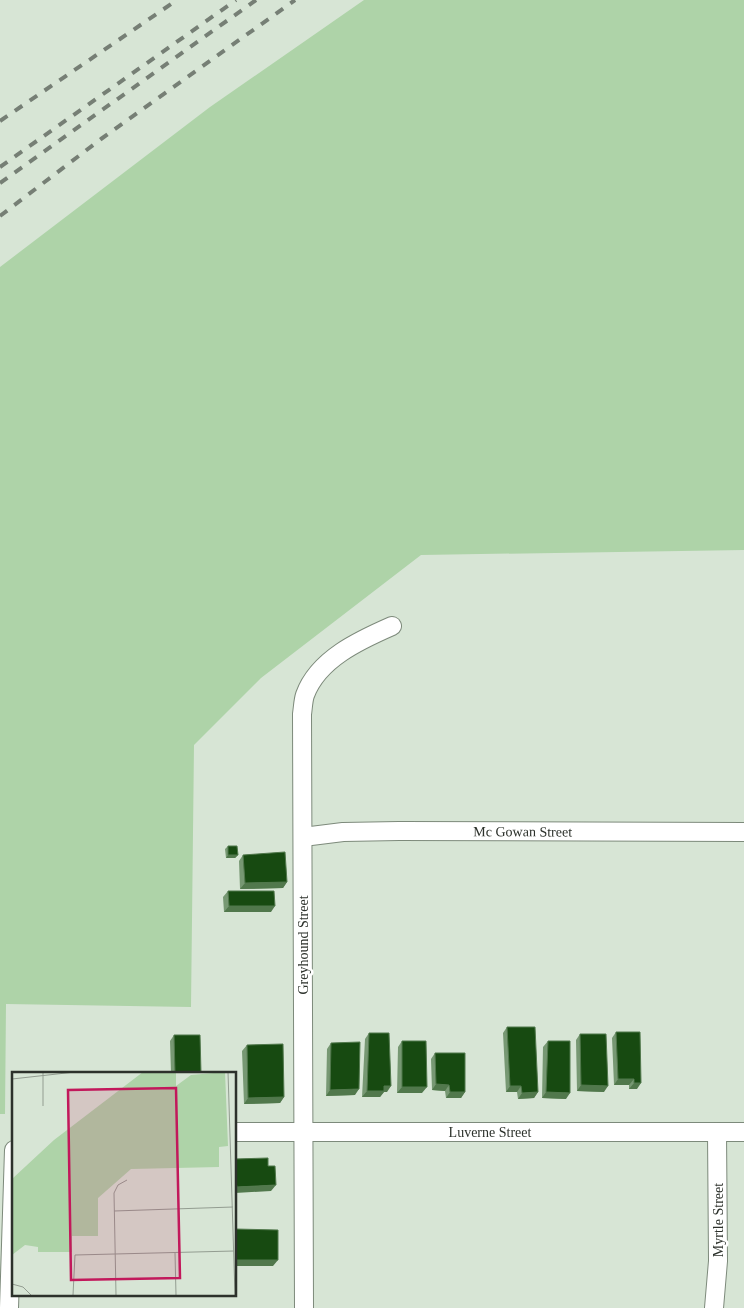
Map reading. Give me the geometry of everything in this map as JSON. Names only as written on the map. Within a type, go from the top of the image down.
[{"type":"street","name":"Greyhound Street","points":[[304,1308],[302,714],[305,695],[316,676],[333,658],[367,637],[392,626]]},
{"type":"street","name":"Mc Gowan Street","points":[[303,837],[342,832],[400,831],[744,832]]},
{"type":"street","name":"Luverne Street","points":[[236,1132],[744,1132]]},
{"type":"street","name":"Myrtle Street","points":[[714,1308],[718,1261],[717,1132]]},
{"type":"street","points":[[9,1308],[12,1213]]},
{"type":"green space","points":[[364,0],[744,0],[744,550],[421,555],[261,678],[194,745],[191,1007],[6,1004],[5,1114],[0,1114],[0,267],[210,107]]},
{"type":"building","points":[[228,846],[237,846],[238,855],[228,855]]},
{"type":"building","points":[[285,852],[287,882],[245,883],[243,855]]},
{"type":"building","points":[[228,891],[274,891],[275,906],[229,906]]},
{"type":"building","points":[[507,1027],[535,1027],[538,1092],[522,1093],[521,1086],[510,1086]]},
{"type":"building","points":[[616,1032],[640,1032],[641,1083],[634,1083],[634,1079],[618,1079]]},
{"type":"building","points":[[369,1033],[389,1033],[391,1086],[384,1086],[384,1091],[367,1091]]},
{"type":"building","points":[[580,1034],[606,1034],[608,1086],[581,1085]]},
{"type":"building","points":[[174,1035],[200,1035],[201,1072],[175,1072]]},
{"type":"building","points":[[402,1041],[426,1041],[427,1087],[402,1087]]},
{"type":"building","points":[[548,1041],[570,1041],[570,1093],[546,1092]]},
{"type":"building","points":[[360,1042],[359,1089],[330,1090],[331,1043]]},
{"type":"building","points":[[283,1044],[284,1097],[248,1098],[247,1045]]},
{"type":"building","points":[[435,1053],[465,1053],[465,1092],[450,1092],[449,1085],[436,1084]]},
{"type":"building","points":[[268,1158],[268,1166],[275,1166],[276,1185],[237,1187],[236,1159]]},
{"type":"building","points":[[236,1229],[278,1230],[278,1260],[236,1260]]},
{"type":"railway","points":[[0,121],[177,0]]},
{"type":"railway","points":[[0,167],[236,0]]},
{"type":"railway","points":[[0,183],[256,0]]},
{"type":"railway","points":[[0,216],[101,139],[295,0]]}]
